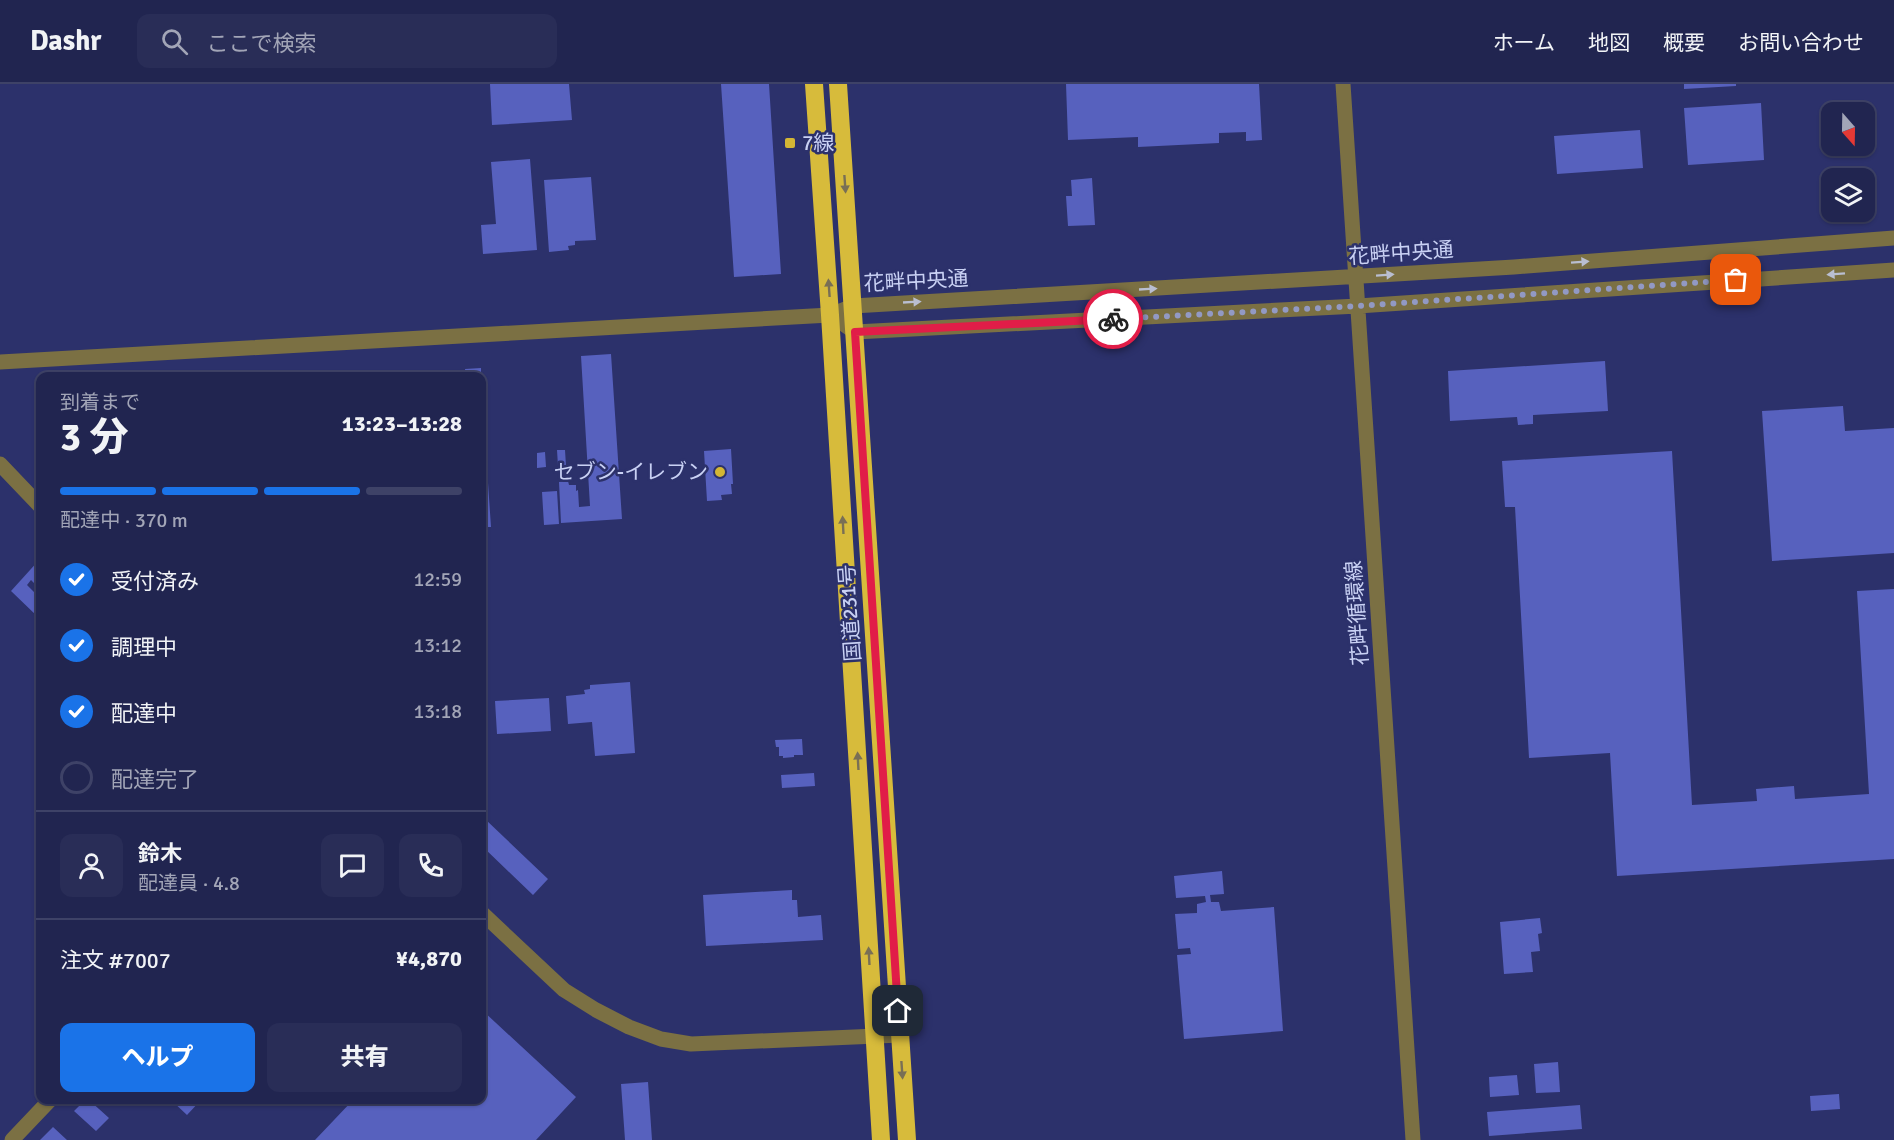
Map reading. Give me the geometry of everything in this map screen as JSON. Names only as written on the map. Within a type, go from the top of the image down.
[{"type":"highway","name":"国道231号","points":[[814,84],[881,1140]]},
{"type":"highway","name":"国道231号","points":[[838,84],[907,1140]]},
{"type":"street","name":"花畔循環線","points":[[1343,84],[1413,1140]]},
{"type":"street","name":"花畔中央通","points":[[0,362],[830,315],[853,306],[1356,277],[1894,238]]},
{"type":"street","points":[[830,315],[855,332],[1358,306],[1894,270]]},
{"type":"street","points":[[0,464],[36,502]]},
{"type":"street","points":[[486,917],[564,990],[629,1027],[661,1039],[691,1044],[900,1035]]},
{"type":"street","points":[[12,1140],[46,1104]]},
{"type":"building","points":[[490,84],[569,84],[572,120],[492,125]]},
{"type":"building","points":[[721,84],[769,84],[781,274],[734,277]]},
{"type":"building","points":[[1066,84],[1259,84],[1262,140],[1246,141],[1246,132],[1219,133],[1219,143],[1138,147],[1138,137],[1068,140]]},
{"type":"building","points":[[1684,84],[1736,84],[1736,86],[1684,89]]},
{"type":"building","points":[[1761,103],[1764,160],[1688,165],[1684,108]]},
{"type":"building","points":[[1640,130],[1643,168],[1557,174],[1554,136]]},
{"type":"building","points":[[530,159],[537,250],[483,254],[481,225],[496,224],[491,162]]},
{"type":"building","points":[[591,177],[596,240],[575,241],[575,245],[568,246],[569,250],[549,252],[544,180]]},
{"type":"building","points":[[1092,178],[1095,225],[1068,226],[1066,196],[1072,196],[1071,180]]},
{"type":"building","points":[[611,354],[622,519],[561,523],[559,482],[568,481],[569,485],[576,485],[579,507],[590,506],[581,356]]},
{"type":"building","points":[[1605,361],[1608,411],[1533,415],[1533,424],[1518,425],[1517,417],[1450,421],[1448,371]]},
{"type":"building","points":[[481,368],[481,372],[465,372],[465,369]]},
{"type":"building","points":[[1843,406],[1845,431],[1894,428],[1894,553],[1772,561],[1762,411]]},
{"type":"building","points":[[731,449],[732,494],[721,495],[722,500],[707,501],[704,451]]},
{"type":"building","points":[[557,450],[565,450],[566,466],[558,466]]},
{"type":"building","points":[[1672,451],[1692,805],[1757,801],[1756,789],[1794,786],[1795,799],[1869,794],[1857,591],[1894,589],[1894,859],[1617,876],[1610,753],[1529,758],[1515,507],[1505,507],[1502,461]]},
{"type":"building","points":[[545,452],[546,467],[537,468],[537,453]]},
{"type":"building","points":[[486,453],[491,527],[486,527]]},
{"type":"building","points":[[557,491],[559,524],[544,525],[542,492]]},
{"type":"building","points":[[36,563],[36,585],[31,580],[27,585],[36,594],[36,615],[11,591]]},
{"type":"building","points":[[630,682],[635,753],[595,756],[592,722],[568,724],[566,696],[585,694],[584,690],[590,689],[590,685]]},
{"type":"building","points":[[549,698],[551,731],[497,734],[495,701]]},
{"type":"building","points":[[802,739],[803,755],[783,758],[779,756],[779,747],[776,747],[775,740]]},
{"type":"building","points":[[814,773],[815,786],[782,788],[781,775]]},
{"type":"building","points":[[486,820],[548,879],[533,895],[486,850]]},
{"type":"building","points":[[1222,871],[1224,894],[1210,895],[1211,902],[1219,902],[1221,911],[1274,907],[1283,1031],[1184,1039],[1177,955],[1191,954],[1190,948],[1178,949],[1175,914],[1197,913],[1197,904],[1206,902],[1205,896],[1176,898],[1174,876]]},
{"type":"building","points":[[792,890],[792,900],[797,900],[798,917],[821,915],[823,940],[706,946],[703,895]]},
{"type":"building","points":[[1540,918],[1542,933],[1538,934],[1540,951],[1531,952],[1533,972],[1504,974],[1500,922]]},
{"type":"building","points":[[486,1014],[576,1097],[536,1140],[315,1140],[349,1104],[486,1104]]},
{"type":"building","points":[[1558,1062],[1560,1092],[1536,1093],[1534,1064]]},
{"type":"building","points":[[1517,1075],[1519,1095],[1490,1097],[1489,1077]]},
{"type":"building","points":[[648,1082],[652,1140],[625,1140],[621,1084]]},
{"type":"building","points":[[1839,1094],[1840,1109],[1811,1111],[1810,1096]]},
{"type":"building","points":[[81,1104],[93,1104],[109,1118],[96,1131],[74,1111]]},
{"type":"building","points":[[175,1104],[197,1104],[187,1115]]},
{"type":"building","points":[[1580,1105],[1582,1129],[1489,1136],[1487,1112]]},
{"type":"building","points":[[53,1127],[67,1140],[40,1140]]},
{"type":"way so far","points":[[1113,319],[1358,306],[1736,280]]},
{"type":"place","name":"7線","points":[[790,143]]},
{"type":"place","name":"セブン-イレブン","points":[[720,472]]},
{"type":"route","points":[[898,1011],[855,332],[1113,319]]}]
